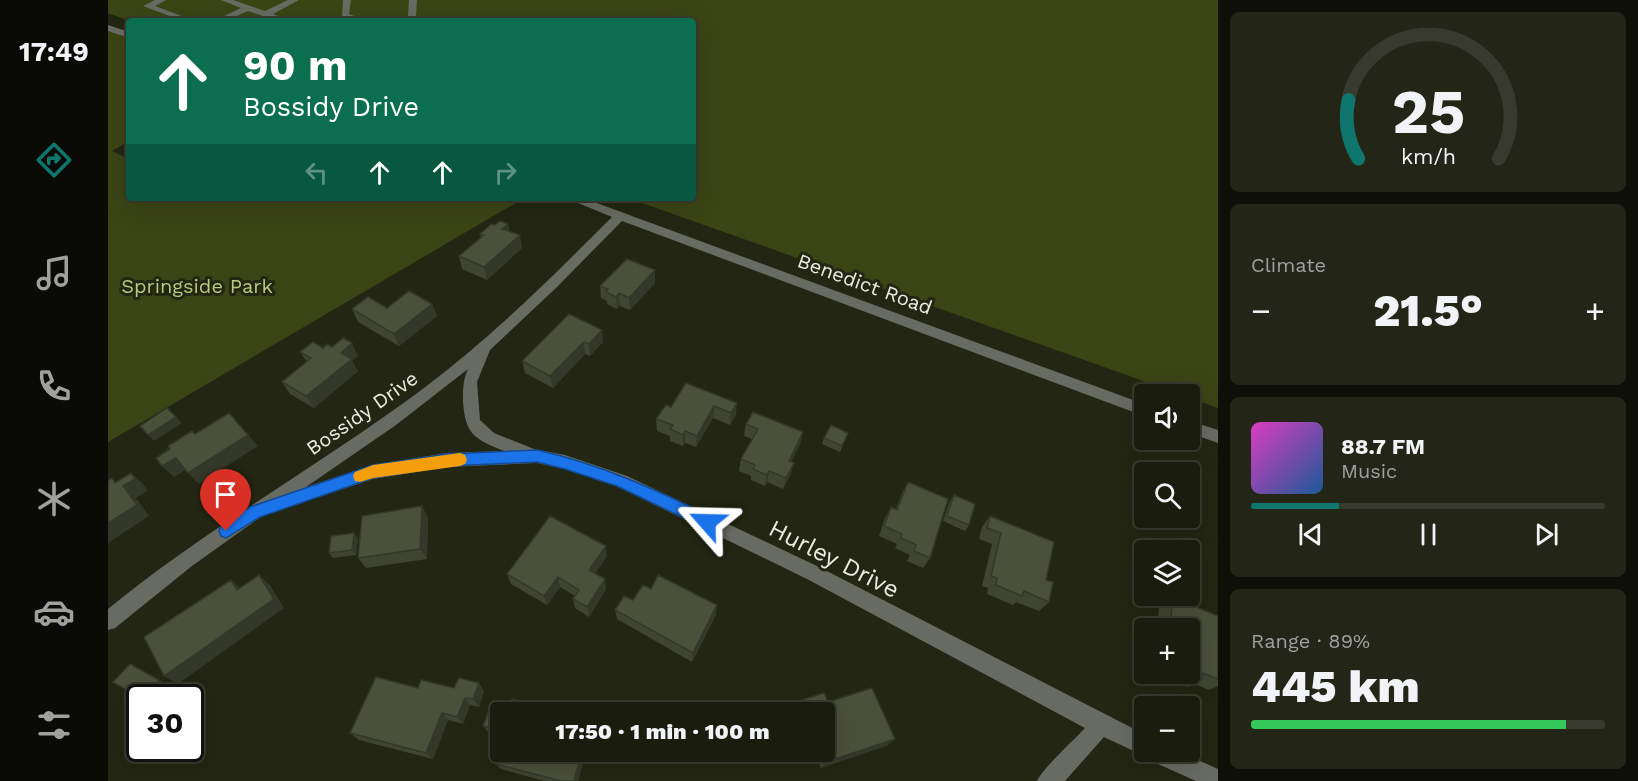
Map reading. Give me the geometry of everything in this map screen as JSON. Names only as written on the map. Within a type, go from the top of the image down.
[{"type":"street","points":[[162,0],[147,6],[181,18]]},
{"type":"street","points":[[229,0],[277,18]]},
{"type":"street","points":[[266,14],[295,0]]},
{"type":"street","points":[[347,0],[345,15],[354,18]]},
{"type":"street","points":[[410,18],[413,0]]},
{"type":"street","points":[[225,18],[248,8]]},
{"type":"street","points":[[108,28],[126,34]]},
{"type":"street","name":"Benedict Road","points":[[580,201],[1134,406]]},
{"type":"street","name":"Bossidy Drive","points":[[108,621],[133,599],[255,512],[431,391],[565,272],[620,216]]},
{"type":"street","name":"Hurley Drive","points":[[485,344],[470,382],[472,422],[488,438],[632,486],[813,573],[1134,740]]},
{"type":"street","points":[[1200,431],[1218,437]]},
{"type":"street","name":"Hurley Drive","points":[[255,512],[373,472],[447,460],[537,456]]},
{"type":"street","points":[[1048,781],[1063,768],[1101,725]]},
{"type":"street","points":[[1179,762],[1218,780]]},
{"type":"green space","points":[[108,0],[1218,0],[1218,408],[1200,402],[1200,384],[1152,384],[636,201],[696,201],[696,18],[126,20],[108,13]]},
{"type":"green space","name":"Springside Park","points":[[108,28],[126,34],[126,143],[112,151],[126,158],[126,201],[519,201],[108,442]]},
{"type":"building","points":[[500,221],[508,224],[502,229],[520,235],[484,267],[459,256],[484,235],[480,234],[491,224],[495,225]]},
{"type":"building","points":[[627,259],[655,270],[629,298],[619,293],[616,297],[606,292],[608,289],[600,286]]},
{"type":"building","points":[[409,291],[432,304],[394,334],[352,309],[368,297],[387,308]]},
{"type":"building","points":[[569,314],[602,330],[589,344],[584,342],[550,376],[522,361]]},
{"type":"building","points":[[343,338],[352,343],[341,353],[352,359],[306,396],[282,382],[311,358],[300,352],[313,342],[323,348],[327,344],[332,347]]},
{"type":"building","points":[[686,383],[737,403],[731,413],[714,406],[697,436],[685,431],[683,435],[670,429],[673,425],[656,419],[666,405],[671,407]]},
{"type":"building","points":[[167,408],[176,417],[148,435],[140,426]]},
{"type":"building","points":[[753,412],[803,432],[789,461],[794,463],[786,478],[769,471],[767,475],[753,469],[755,465],[741,459],[758,429],[746,424]]},
{"type":"building","points":[[229,413],[248,435],[188,473],[176,458],[162,466],[156,458],[170,449],[168,446],[192,431],[195,434]]},
{"type":"building","points":[[831,425],[848,433],[842,446],[824,438]]},
{"type":"building","points":[[131,473],[135,479],[123,486],[137,505],[108,523],[108,481],[112,478],[115,483]]},
{"type":"building","points":[[908,482],[948,499],[930,558],[914,551],[916,545],[901,538],[902,534],[884,526],[891,507],[897,510]]},
{"type":"building","points":[[954,495],[975,504],[969,525],[947,516]]},
{"type":"building","points":[[422,506],[420,549],[358,558],[362,516]]},
{"type":"building","points":[[550,516],[606,546],[589,570],[605,579],[587,607],[573,599],[579,590],[558,577],[544,596],[507,574]]},
{"type":"building","points":[[990,516],[1054,542],[1046,580],[1053,582],[1049,602],[1024,591],[1022,596],[996,585],[997,578],[991,576],[1001,533],[987,528]]},
{"type":"building","points":[[354,533],[352,550],[329,553],[331,536]]},
{"type":"building","points":[[259,575],[274,599],[164,676],[144,637],[231,580],[237,590]]},
{"type":"building","points":[[658,575],[717,605],[693,653],[615,610],[624,596],[633,600],[643,585],[651,589]]},
{"type":"building","points":[[1172,606],[1194,606],[1218,616],[1218,679],[1203,673],[1202,679],[1200,678],[1200,618],[1171,618]]},
{"type":"building","points":[[130,664],[159,680],[156,684],[126,684],[126,690],[113,682]]},
{"type":"building","points":[[376,677],[418,688],[421,680],[454,688],[459,678],[479,683],[473,699],[465,698],[457,717],[442,713],[426,753],[350,733]]},
{"type":"building","points":[[872,688],[895,739],[835,759],[835,702],[828,702]]},
{"type":"building","points":[[824,693],[828,702],[796,702]]},
{"type":"building","points":[[490,707],[490,728],[483,726]]},
{"type":"building","points":[[497,762],[579,762],[574,781],[561,781],[496,764]]},
{"type":"slow traffic","points":[[360,476],[447,460],[460,460]]},
{"type":"route","points":[[226,531],[255,512],[373,472],[447,460],[537,456],[565,462],[621,481],[707,522]]}]
